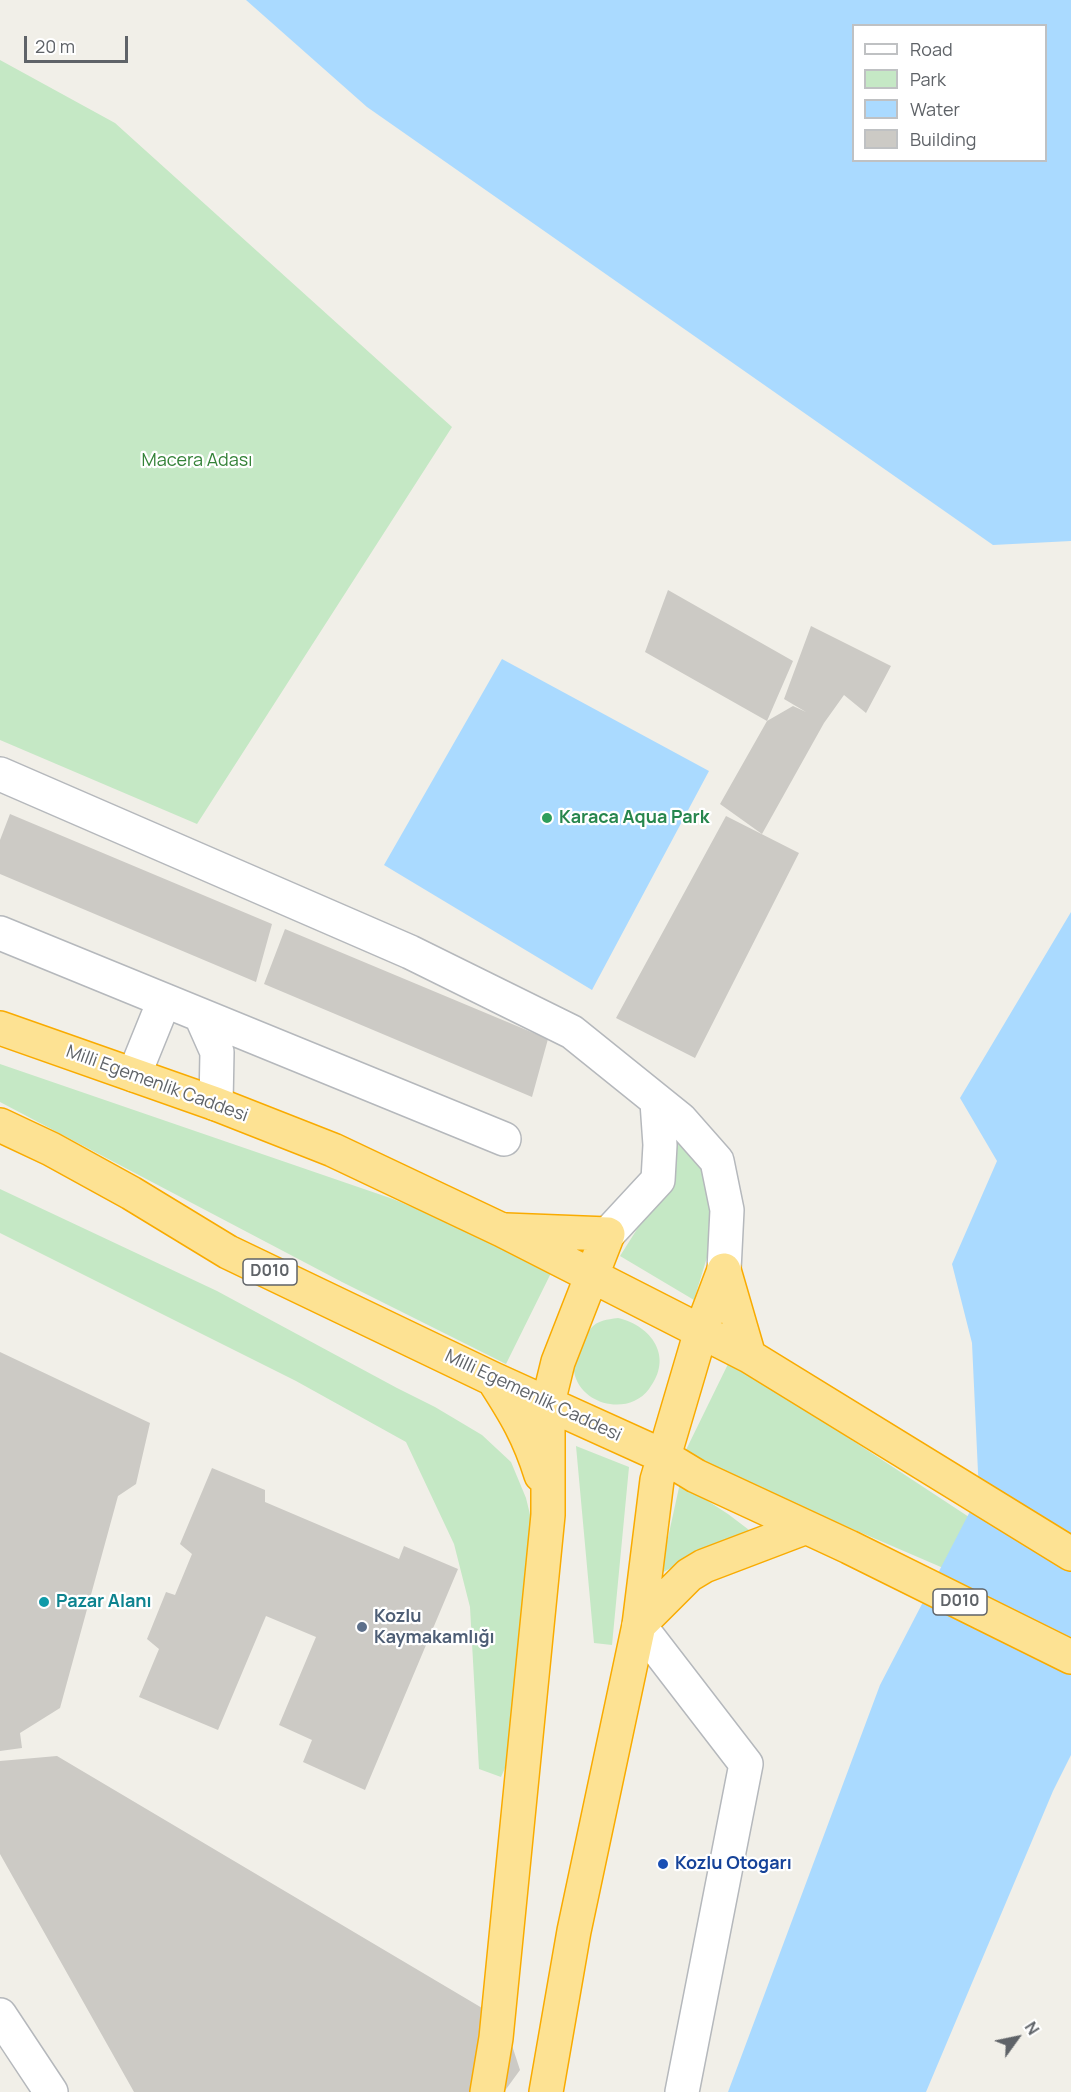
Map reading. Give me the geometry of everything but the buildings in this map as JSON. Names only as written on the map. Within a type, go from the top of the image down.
[{"type":"highway","name":"Milli Egemenlik Caddesi","points":[[0,1028],[216,1104],[333,1150],[502,1230],[749,1356],[1071,1554]]},
{"type":"highway","name":"Milli Egemenlik Caddesi","points":[[0,1125],[51,1149],[131,1193],[228,1252],[493,1379],[663,1456],[696,1476],[849,1547],[1071,1657]]},
{"type":"highway","points":[[487,2092],[496,2038],[548,1515],[548,1403],[558,1362],[590,1275],[608,1234],[502,1230]]},
{"type":"highway","points":[[546,2092],[574,1930],[639,1625],[657,1480],[701,1331],[724,1270]]},
{"type":"highway","points":[[724,1270],[749,1356]]},
{"type":"highway","points":[[493,1379],[519,1419],[532,1447],[543,1481],[548,1515]]},
{"type":"highway","points":[[639,1625],[689,1575],[704,1566],[804,1528]]},
{"type":"street","points":[[0,774],[410,952],[572,1032],[680,1119],[717,1161],[728,1210],[724,1270]]},
{"type":"street","points":[[0,933],[504,1139]]},
{"type":"street","points":[[134,1075],[164,1001]]},
{"type":"street","points":[[201,1016],[217,1052],[216,1104]]},
{"type":"street","points":[[608,1234],[658,1180],[660,1145],[657,1102]]},
{"type":"street","points":[[639,1625],[746,1764],[682,2092]]},
{"type":"street","points":[[0,2015],[51,2092]]},
{"type":"green space","name":"Macera Adası","points":[[0,60],[115,123],[452,427],[197,824],[0,740]]},
{"type":"green space","points":[[0,1064],[393,1199],[554,1267],[506,1364],[342,1282],[0,1102]]},
{"type":"green space","points":[[676,1129],[703,1161],[712,1208],[708,1254],[694,1300],[620,1256],[646,1215]]},
{"type":"green space","points":[[0,1189],[217,1291],[435,1407],[482,1435],[511,1462],[526,1498],[534,1531],[512,1752],[501,1777],[479,1769],[470,1607],[454,1544],[406,1442],[296,1381],[0,1233]]},
{"type":"green space","points":[[618,1318],[641,1328],[656,1344],[659,1366],[656,1377],[641,1397],[631,1402],[609,1404],[598,1401],[580,1387],[573,1367],[591,1328],[598,1322]]},
{"type":"green space","points":[[730,1360],[1071,1584],[1071,1623],[683,1456]]},
{"type":"green space","points":[[576,1446],[629,1467],[612,1645],[594,1643]]},
{"type":"green space","points":[[680,1483],[757,1536],[718,1542],[660,1574]]},
{"type":"water","points":[[246,0],[1071,0],[1071,541],[993,545],[367,107]]},
{"type":"water","name":"Karaca Aqua Park","points":[[502,659],[709,771],[592,990],[384,865]]},
{"type":"water","points":[[1071,912],[1071,1755],[1053,1791],[926,2092],[728,2092],[880,1685],[979,1494],[972,1343],[952,1264],[997,1161],[960,1098]]},
{"type":"place","name":"Karaca Aqua Park","points":[[547,818]]},
{"type":"place","name":"Pazar Alanı","points":[[44,1602]]},
{"type":"place","name":"Kozlu Kaymakamlığı","points":[[362,1627]]},
{"type":"place","name":"Kozlu Otogarı","points":[[663,1864]]}]
